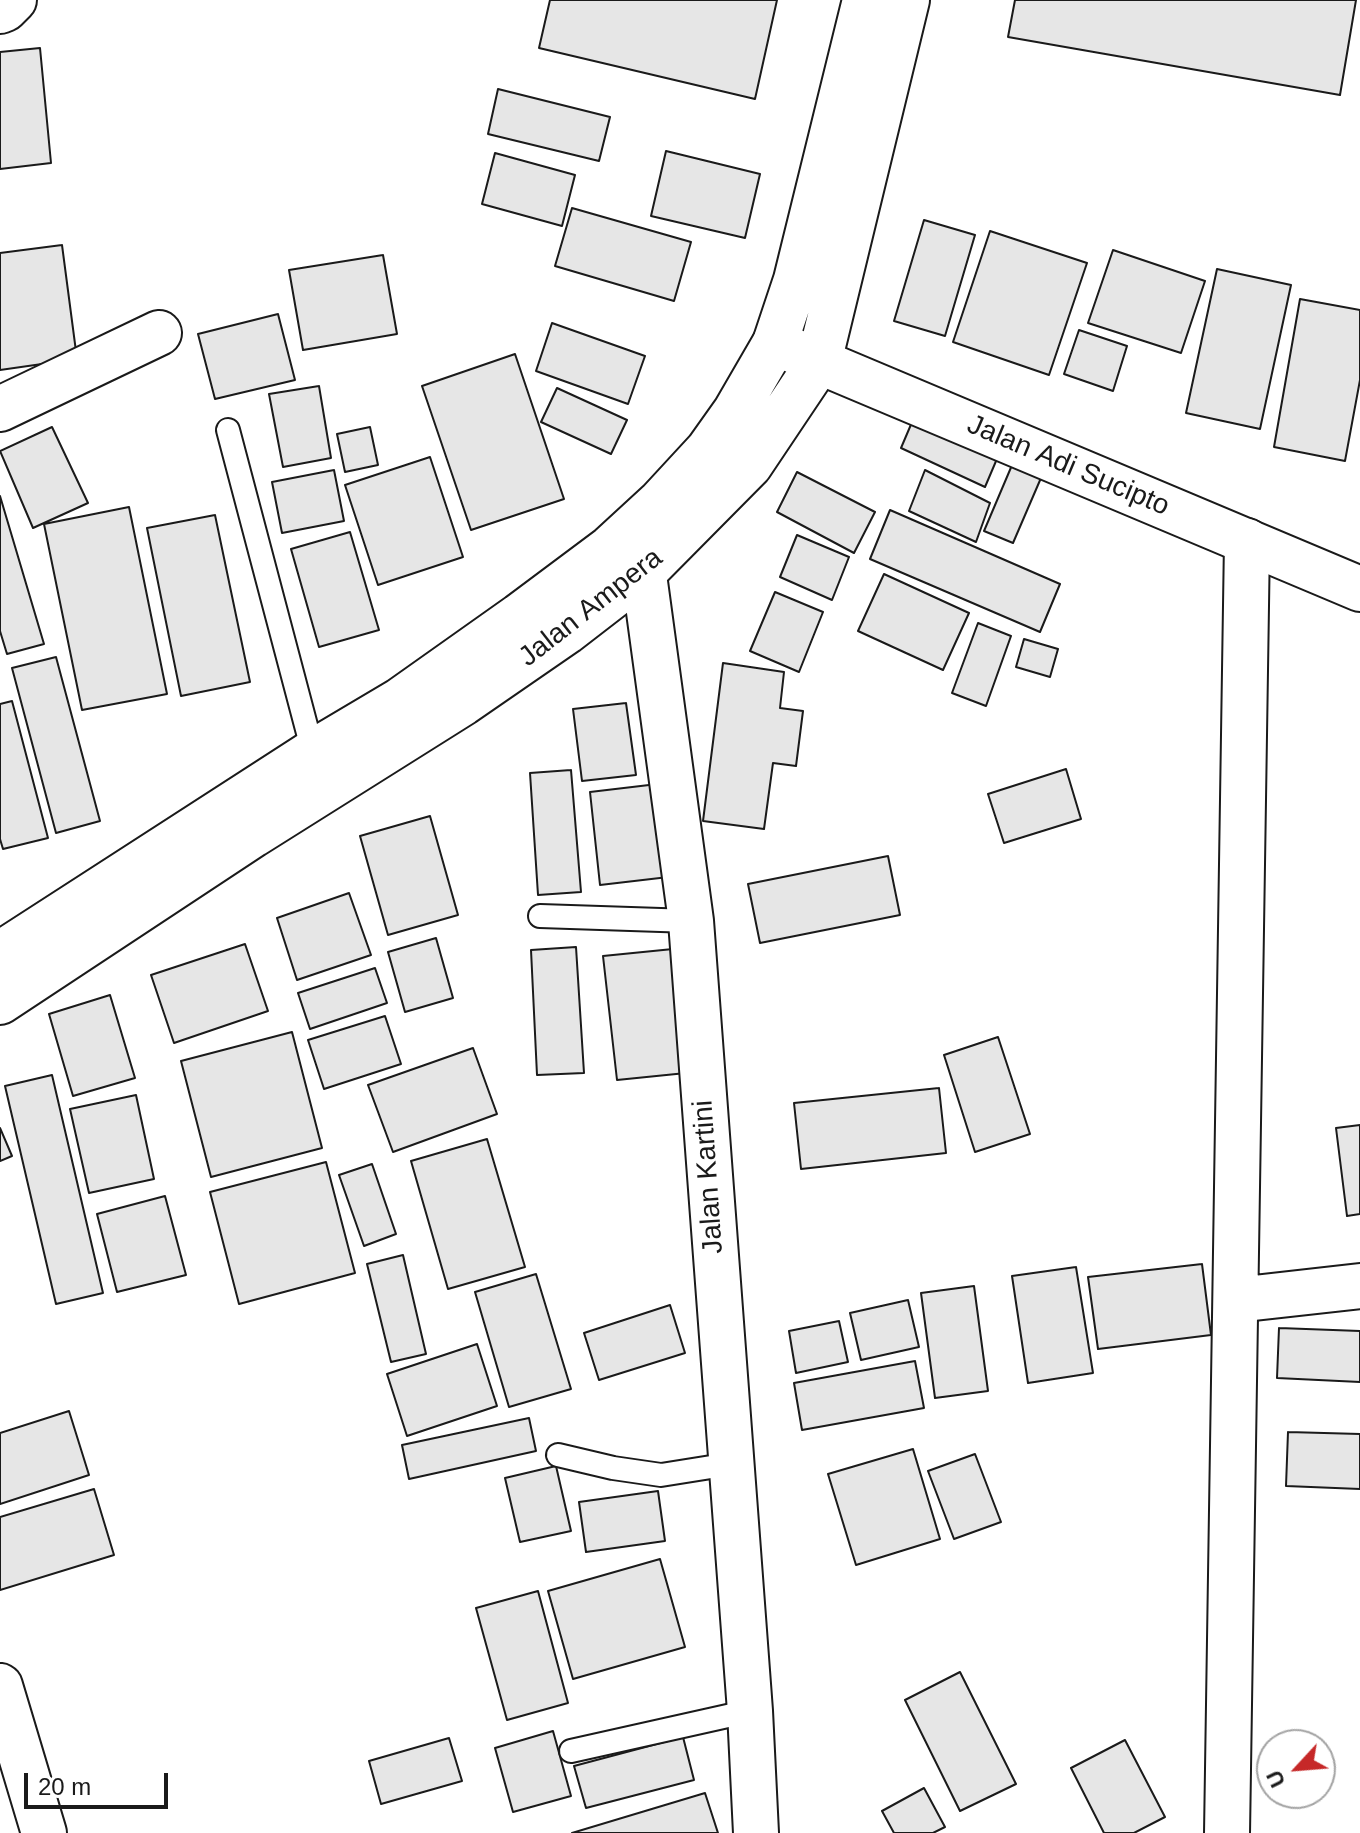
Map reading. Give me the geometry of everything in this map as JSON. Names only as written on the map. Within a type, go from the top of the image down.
[{"type":"street","points":[[0,11],[14,0]]},
{"type":"street","name":"Jalan Ampera","points":[[0,954],[313,752],[399,701],[519,616],[610,548],[708,450],[735,412],[775,343],[796,280],[865,0]]},
{"type":"street","name":"Jalan Ampera","points":[[0,1002],[253,835],[463,703],[566,632],[645,571],[750,465],[819,362],[907,0]]},
{"type":"street","points":[[0,409],[159,333]]},
{"type":"street","name":"Jalan Adi Sucipto","points":[[775,343],[1360,589]]},
{"type":"street","name":"Jalan Kartini","points":[[636,524],[645,571],[691,921],[750,1711],[756,1833]]},
{"type":"street","points":[[1227,1833],[1247,541]]},
{"type":"street","points":[[1236,1300],[1360,1286]]},
{"type":"street","points":[[0,1686],[44,1833]]},
{"type":"lane","points":[[228,430],[313,752]]},
{"type":"lane","points":[[540,916],[691,921]]},
{"type":"lane","points":[[558,1455],[661,1475],[730,1464]]},
{"type":"lane","points":[[571,1751],[750,1711]]},
{"type":"building","points":[[550,0],[777,0],[755,99],[539,48]]},
{"type":"building","points":[[1015,0],[1356,0],[1340,95],[1008,37]]},
{"type":"building","points":[[40,48],[51,163],[0,169],[0,52]]},
{"type":"building","points":[[498,89],[610,117],[599,161],[488,134]]},
{"type":"building","points":[[666,151],[760,174],[745,238],[651,216]]},
{"type":"building","points":[[495,153],[575,175],[562,226],[482,204]]},
{"type":"building","points":[[572,208],[691,242],[674,301],[555,266]]},
{"type":"building","points":[[924,220],[975,235],[945,336],[894,321]]},
{"type":"building","points":[[990,231],[1087,263],[1049,375],[953,342]]},
{"type":"building","points":[[62,245],[77,359],[0,370],[0,253]]},
{"type":"building","points":[[1113,250],[1205,281],[1181,353],[1088,323]]},
{"type":"building","points":[[383,255],[397,334],[303,350],[289,270]]},
{"type":"building","points":[[1217,269],[1291,285],[1260,429],[1186,413]]},
{"type":"building","points":[[1300,299],[1360,310],[1360,380],[1345,461],[1274,447]]},
{"type":"building","points":[[278,314],[295,380],[215,399],[198,334]]},
{"type":"building","points":[[552,323],[645,356],[628,404],[536,371]]},
{"type":"building","points":[[1079,330],[1127,346],[1113,391],[1064,374]]},
{"type":"building","points":[[515,354],[564,499],[471,530],[422,386]]},
{"type":"building","points":[[319,386],[331,458],[283,467],[269,394]]},
{"type":"building","points":[[557,388],[627,420],[611,454],[541,422]]},
{"type":"building","points":[[918,408],[1002,447],[985,487],[901,448]]},
{"type":"building","points":[[52,427],[88,503],[33,528],[0,451]]},
{"type":"building","points":[[370,427],[378,465],[345,472],[337,434]]},
{"type":"building","points":[[1018,451],[1047,464],[1013,543],[984,531]]},
{"type":"building","points":[[430,457],[463,557],[378,585],[345,485]]},
{"type":"building","points":[[334,470],[344,521],[282,533],[272,482]]},
{"type":"building","points":[[925,470],[990,503],[976,542],[909,511]]},
{"type":"building","points":[[797,472],[875,512],[854,553],[777,512]]},
{"type":"building","points":[[0,496],[44,644],[7,654],[0,631]]},
{"type":"building","points":[[129,507],[167,694],[82,710],[44,524]]},
{"type":"building","points":[[890,510],[1060,584],[1040,632],[870,559]]},
{"type":"building","points":[[215,515],[250,682],[181,696],[147,528]]},
{"type":"building","points":[[350,532],[379,630],[319,647],[291,549]]},
{"type":"building","points":[[797,535],[849,557],[832,600],[780,577]]},
{"type":"building","points":[[884,574],[969,613],[943,670],[858,631]]},
{"type":"building","points":[[775,592],[823,612],[799,672],[750,651]]},
{"type":"building","points":[[978,623],[1011,636],[986,706],[952,693]]},
{"type":"building","points":[[1024,639],[1058,649],[1050,677],[1016,667]]},
{"type":"building","points":[[56,657],[100,821],[56,833],[12,668]]},
{"type":"building","points":[[723,663],[784,672],[780,708],[803,711],[796,766],[773,763],[764,829],[703,821]]},
{"type":"building","points":[[12,701],[48,838],[3,849],[0,839],[0,704]]},
{"type":"building","points":[[626,703],[636,775],[582,781],[573,709]]},
{"type":"building","points":[[1066,769],[1081,819],[1004,843],[988,794]]},
{"type":"building","points":[[571,770],[581,892],[538,895],[530,773]]},
{"type":"building","points":[[666,783],[677,876],[600,885],[590,792]]},
{"type":"building","points":[[430,816],[458,915],[388,935],[360,836]]},
{"type":"building","points":[[888,856],[900,915],[760,943],[748,884]]},
{"type":"building","points":[[349,893],[371,955],[297,980],[277,918]]},
{"type":"building","points":[[436,938],[453,998],[405,1012],[388,952]]},
{"type":"building","points":[[245,944],[268,1011],[174,1043],[151,975]]},
{"type":"building","points":[[576,947],[584,1073],[537,1075],[531,950]]},
{"type":"building","points":[[673,949],[686,1073],[617,1080],[603,956]]},
{"type":"building","points":[[375,968],[387,1003],[310,1029],[298,993]]},
{"type":"building","points":[[110,995],[135,1078],[73,1096],[49,1014]]},
{"type":"building","points":[[385,1016],[401,1064],[324,1089],[308,1040]]},
{"type":"building","points":[[292,1032],[322,1148],[211,1177],[181,1061]]},
{"type":"building","points":[[998,1037],[1030,1134],[975,1152],[944,1055]]},
{"type":"building","points":[[473,1048],[497,1114],[393,1152],[368,1085]]},
{"type":"building","points":[[52,1075],[103,1293],[56,1304],[5,1086]]},
{"type":"building","points":[[939,1088],[946,1153],[801,1169],[794,1103]]},
{"type":"building","points":[[136,1095],[154,1179],[89,1193],[70,1109]]},
{"type":"building","points":[[1360,1125],[1360,1214],[1347,1216],[1336,1128]]},
{"type":"building","points":[[0,1128],[12,1156],[0,1161]]},
{"type":"building","points":[[487,1139],[525,1267],[448,1289],[411,1161]]},
{"type":"building","points":[[326,1162],[355,1273],[239,1304],[210,1192]]},
{"type":"building","points":[[372,1164],[396,1234],[364,1246],[339,1175]]},
{"type":"building","points":[[165,1196],[186,1275],[117,1292],[97,1214]]},
{"type":"building","points":[[403,1255],[426,1354],[391,1362],[367,1264]]},
{"type":"building","points":[[1202,1264],[1211,1335],[1098,1349],[1088,1277]]},
{"type":"building","points":[[1076,1267],[1093,1373],[1028,1383],[1012,1276]]},
{"type":"building","points":[[536,1274],[571,1389],[509,1407],[475,1292]]},
{"type":"building","points":[[974,1286],[988,1391],[935,1398],[921,1293]]},
{"type":"building","points":[[908,1300],[919,1347],[861,1360],[850,1313]]},
{"type":"building","points":[[670,1305],[685,1353],[599,1380],[584,1333]]},
{"type":"building","points":[[839,1321],[848,1362],[796,1373],[789,1331]]},
{"type":"building","points":[[1279,1328],[1360,1331],[1360,1382],[1277,1378]]},
{"type":"building","points":[[477,1344],[497,1406],[407,1436],[387,1374]]},
{"type":"building","points":[[915,1361],[924,1408],[802,1430],[794,1383]]},
{"type":"building","points":[[69,1411],[89,1475],[0,1504],[0,1433]]},
{"type":"building","points":[[529,1418],[536,1451],[409,1479],[402,1445]]},
{"type":"building","points":[[1288,1432],[1360,1434],[1360,1489],[1286,1486]]},
{"type":"building","points":[[913,1449],[940,1539],[856,1565],[828,1474]]},
{"type":"building","points":[[975,1454],[1001,1522],[954,1539],[928,1471]]},
{"type":"building","points":[[556,1466],[571,1531],[520,1542],[505,1478]]},
{"type":"building","points":[[94,1489],[114,1555],[0,1590],[0,1517]]},
{"type":"building","points":[[658,1491],[665,1541],[586,1552],[579,1502]]},
{"type":"building","points":[[660,1559],[685,1647],[573,1679],[548,1591]]},
{"type":"building","points":[[538,1591],[568,1703],[507,1720],[476,1608]]},
{"type":"building","points":[[960,1672],[1016,1784],[960,1811],[905,1700]]},
{"type":"building","points":[[553,1731],[571,1796],[513,1812],[495,1748]]},
{"type":"building","points":[[683,1737],[694,1780],[586,1808],[574,1766]]},
{"type":"building","points":[[449,1738],[462,1781],[381,1804],[369,1761]]},
{"type":"building","points":[[1125,1740],[1165,1817],[1134,1833],[1104,1833],[1071,1768]]},
{"type":"building","points":[[924,1788],[945,1827],[933,1833],[894,1833],[882,1811]]},
{"type":"building","points":[[705,1793],[718,1833],[572,1833]]}]
